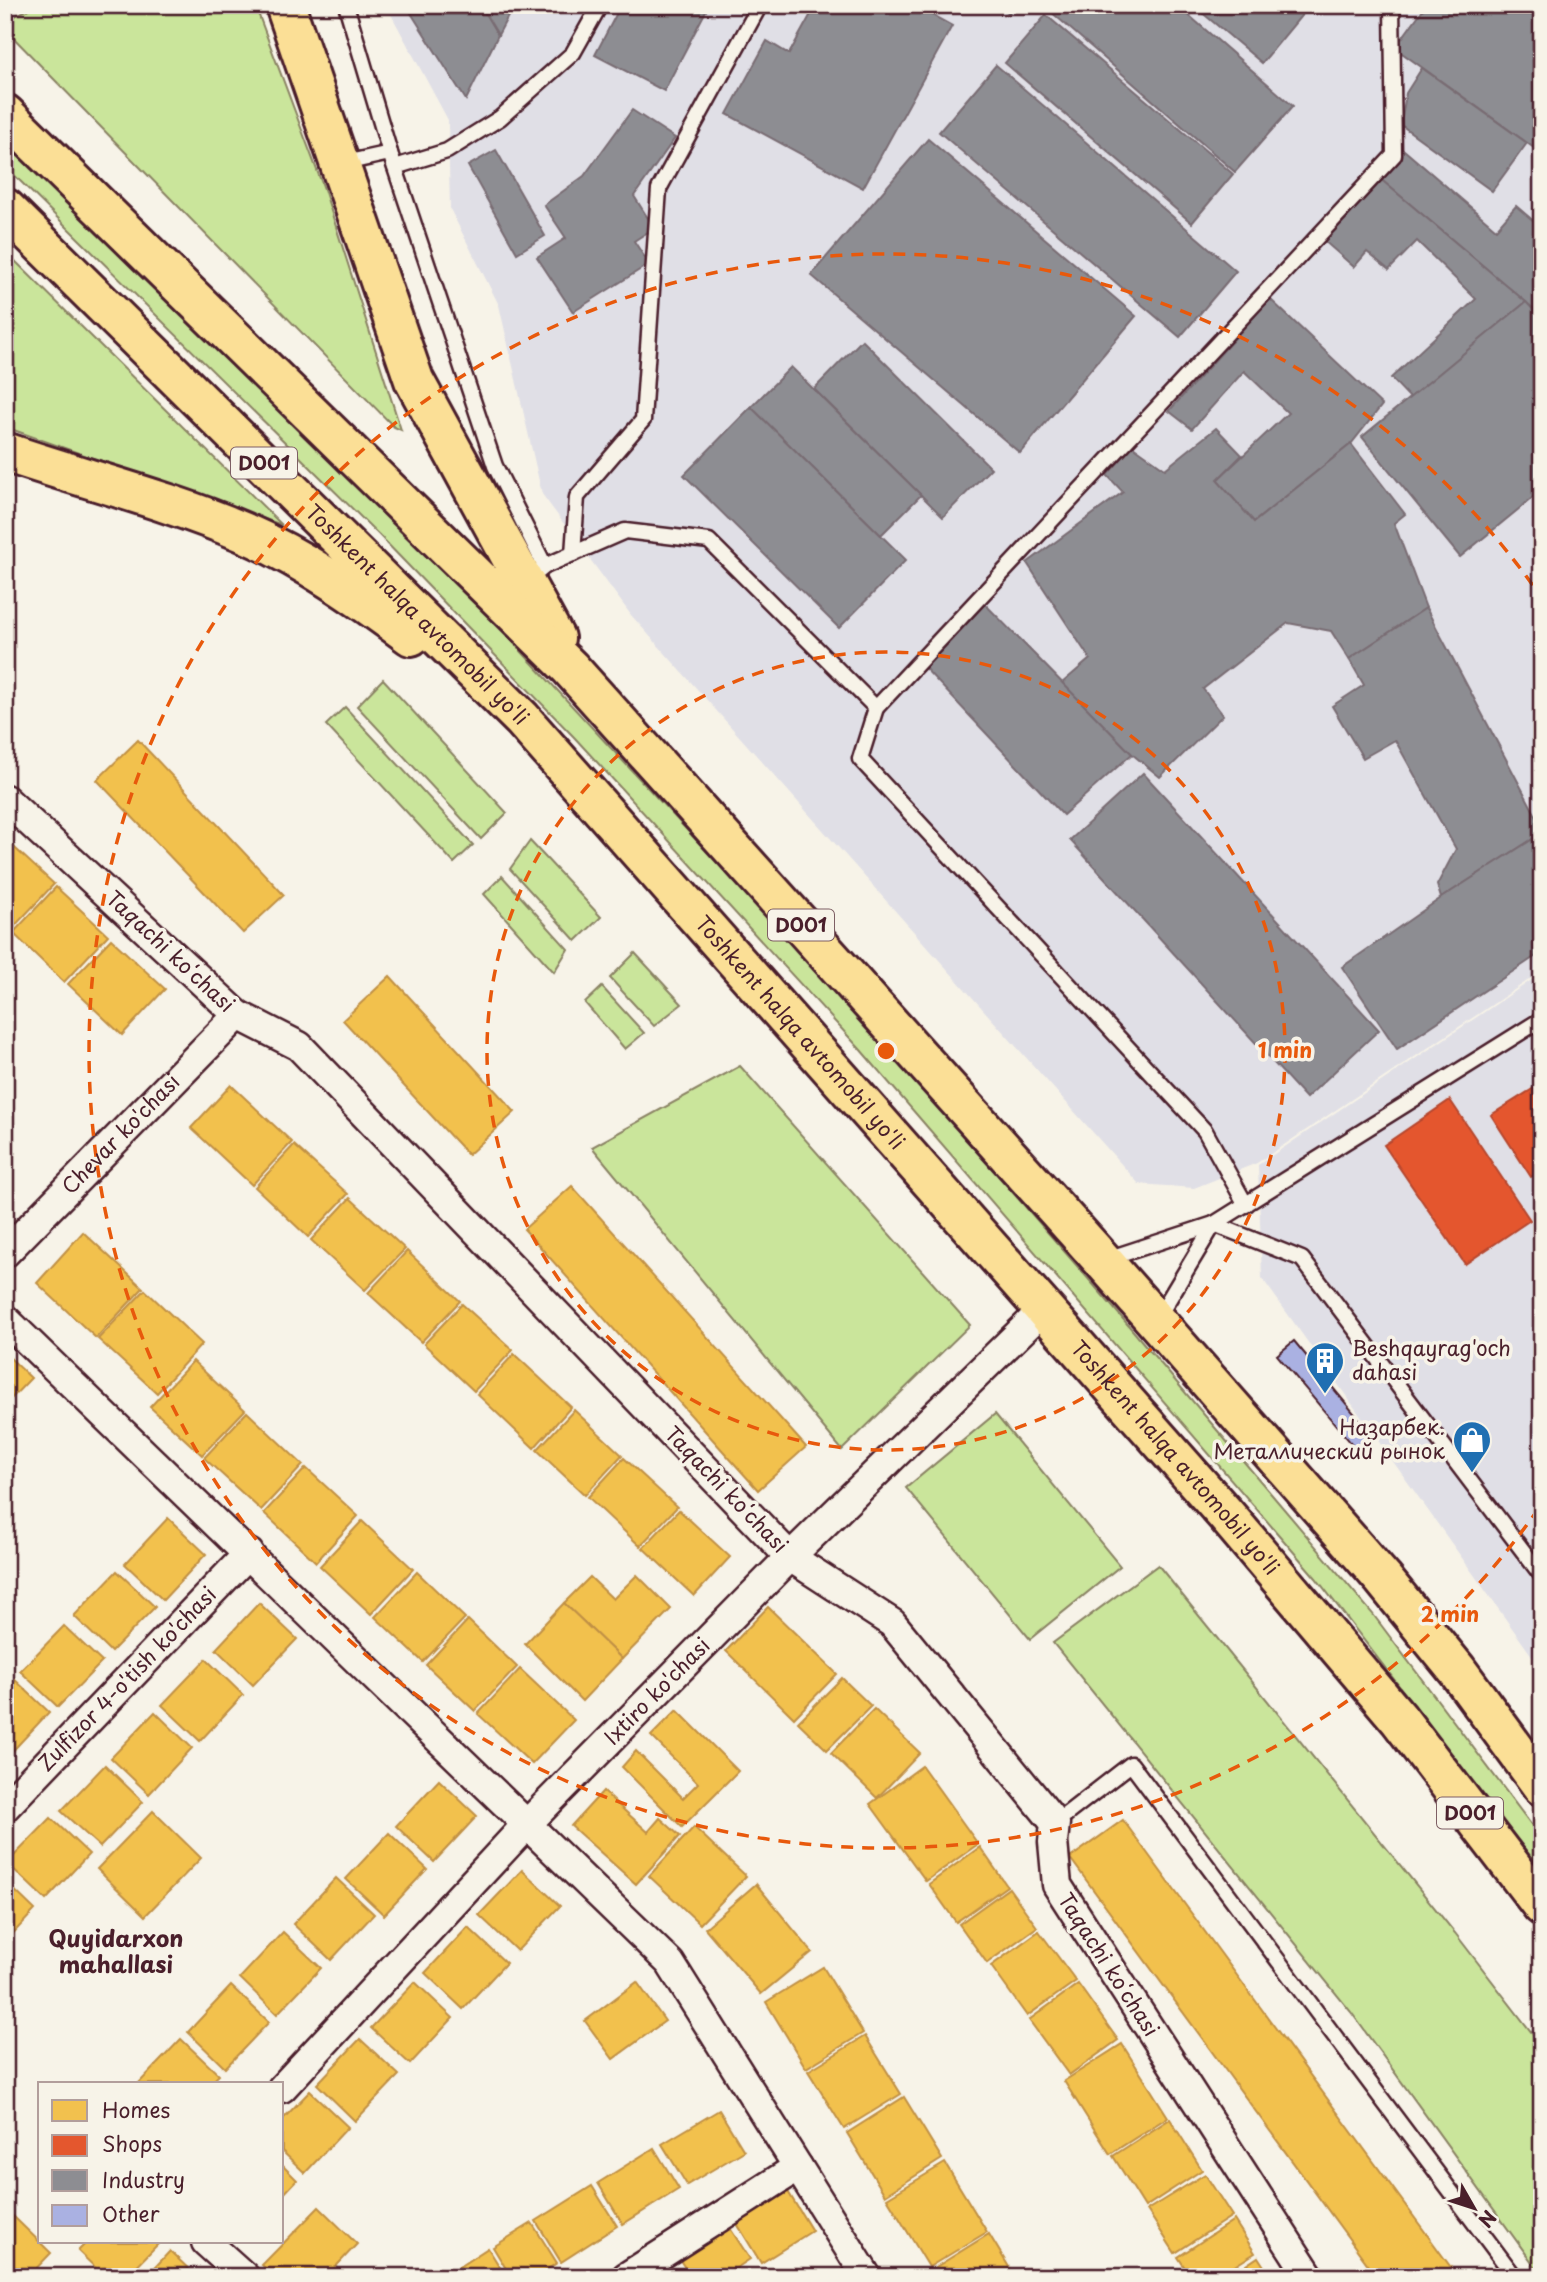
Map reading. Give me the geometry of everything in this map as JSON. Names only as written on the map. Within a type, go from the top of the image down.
[{"type":"highway","points":[[285,5],[414,380],[535,574],[570,668]]},
{"type":"highway","name":"D001","points":[[5,114],[570,668],[1156,1320],[1383,1579],[1457,1670],[1542,1786]]},
{"type":"highway","name":"Toshkent halqa avtomobil yo'li","points":[[5,208],[522,719],[1217,1504],[1399,1719],[1542,1906]]},
{"type":"highway","points":[[5,452],[180,507],[257,539],[301,562],[375,610],[522,719]]},
{"type":"street","name":"Taqachi koʻchasi","points":[[5,799],[238,1015],[299,1046],[790,1557],[892,1623],[1055,1823],[1053,1862],[1057,1885],[1310,2277]]},
{"type":"street","name":"Chevar ko'chasi","points":[[5,1253],[238,1015]]},
{"type":"street","name":"Ixtiro ko'chasi","points":[[284,2086],[527,1824],[790,1557],[1045,1308]]},
{"type":"street","points":[[5,1320],[249,1553],[670,1963],[867,2277]]},
{"type":"street","name":"Zulfizor 4-o'tish ko'chasi","points":[[5,1807],[249,1553]]},
{"type":"street","points":[[626,2277],[798,2167]]},
{"type":"street","points":[[208,2244],[245,2277]]},
{"type":"lane","points":[[346,5],[393,160],[495,466],[535,574],[625,531],[709,541],[876,708]]},
{"type":"lane","points":[[340,164],[393,160],[447,151],[500,118],[573,54],[600,5]]},
{"type":"lane","points":[[573,554],[577,497],[643,420],[659,189],[760,5]]},
{"type":"lane","points":[[1246,1205],[1205,1131],[860,759],[876,708],[1394,155],[1392,5]]},
{"type":"lane","points":[[1103,1261],[1214,1224],[1539,1024]]},
{"type":"lane","points":[[1156,1320],[1214,1224]]},
{"type":"lane","points":[[1214,1224],[1302,1259],[1542,1576]]},
{"type":"lane","points":[[1055,1823],[1131,1764],[1515,2277]]},
{"type":"shaded area","points":[[386,5],[1542,5],[1542,971],[1257,1163],[1194,1188],[1139,1184],[631,615],[542,494],[499,305],[450,209],[448,120]]},
{"type":"shaded area","name":"Назарбек. Металлический рынок","points":[[1542,973],[1542,1670],[1262,1278],[1258,1165]]},
{"type":"green space","points":[[36,5],[255,5],[324,189],[401,430],[394,427],[5,29],[5,21]]},
{"type":"green space","points":[[5,141],[484,611],[847,1003],[1112,1306],[1372,1613],[1542,1839],[1542,1872],[1316,1578],[860,1049],[574,737],[379,535],[5,166]]},
{"type":"green space","points":[[5,251],[282,525],[5,427]]},
{"type":"green space","points":[[383,679],[507,813],[481,839],[357,706]]},
{"type":"green space","points":[[345,707],[473,845],[454,863],[326,725]]},
{"type":"green space","points":[[530,841],[601,917],[576,941],[510,869]]},
{"type":"green space","points":[[502,876],[568,949],[554,972],[484,894]]},
{"type":"green space","points":[[635,953],[682,1004],[654,1026],[610,978]]},
{"type":"green space","points":[[602,987],[644,1033],[625,1049],[585,1003]]},
{"type":"green space","points":[[740,1066],[970,1325],[842,1450],[592,1147]]},
{"type":"green space","points":[[995,1414],[1120,1566],[1030,1639],[906,1488]]},
{"type":"green space","points":[[1158,1565],[1455,1933],[1542,2046],[1542,2276],[1351,2012],[1053,1643]]},
{"type":"building: Homes","points":[[138,740],[284,895],[243,933],[97,780]]},
{"type":"building: Homes","points":[[5,839],[54,884],[10,931],[5,927]]},
{"type":"building: Homes","points":[[56,887],[108,935],[64,982],[13,933]]},
{"type":"building: Homes","points":[[111,939],[165,989],[122,1035],[68,984]]},
{"type":"building: Homes","points":[[390,976],[515,1112],[468,1155],[343,1020]]},
{"type":"building: Homes","points":[[231,1085],[292,1142],[252,1185],[191,1128]]},
{"type":"building: Homes","points":[[294,1145],[348,1194],[308,1237],[255,1187]]},
{"type":"building: Homes","points":[[572,1186],[806,1447],[758,1490],[524,1229]]},
{"type":"building: Homes","points":[[350,1198],[405,1249],[365,1290],[311,1240]]},
{"type":"building: Homes","points":[[83,1232],[143,1288],[96,1338],[37,1283]]},
{"type":"building: Homes","points":[[407,1251],[460,1301],[421,1342],[368,1293]]},
{"type":"building: Homes","points":[[145,1290],[202,1344],[157,1393],[98,1339]]},
{"type":"building: Homes","points":[[462,1304],[513,1350],[474,1391],[424,1344]]},
{"type":"building: Homes","points":[[5,1353],[31,1378],[5,1405]]},
{"type":"building: Homes","points":[[514,1354],[571,1407],[534,1448],[477,1394]]},
{"type":"building: Homes","points":[[193,1361],[245,1410],[202,1455],[150,1407]]},
{"type":"building: Homes","points":[[574,1410],[622,1455],[585,1495],[537,1450]]},
{"type":"building: Homes","points":[[247,1412],[303,1465],[261,1510],[204,1458]]},
{"type":"building: Homes","points":[[624,1458],[677,1507],[640,1546],[588,1497]]},
{"type":"building: Homes","points":[[306,1468],[358,1516],[316,1562],[264,1513]]},
{"type":"building: Homes","points":[[679,1510],[730,1557],[694,1596],[643,1548]]},
{"type":"building: Homes","points":[[168,1518],[206,1554],[163,1600],[125,1564]]},
{"type":"building: Homes","points":[[362,1521],[413,1569],[371,1614],[320,1566]]},
{"type":"building: Homes","points":[[117,1571],[155,1607],[111,1652],[74,1616]]},
{"type":"building: Homes","points":[[417,1572],[465,1618],[423,1662],[375,1617]]},
{"type":"building: Homes","points":[[637,1575],[671,1609],[622,1659],[564,1603],[590,1577],[613,1599]]},
{"type":"building: Homes","points":[[259,1603],[297,1639],[253,1685],[216,1649]]},
{"type":"building: Homes","points":[[564,1603],[622,1659],[582,1701],[525,1644]]},
{"type":"building: Homes","points":[[768,1607],[837,1674],[794,1718],[726,1651]]},
{"type":"building: Homes","points":[[468,1620],[517,1667],[475,1711],[426,1665]]},
{"type":"building: Homes","points":[[64,1626],[102,1662],[58,1707],[20,1671]]},
{"type":"building: Homes","points":[[206,1659],[243,1695],[200,1741],[162,1705]]},
{"type":"building: Homes","points":[[520,1669],[574,1720],[532,1764],[478,1714]]},
{"type":"building: Homes","points":[[11,1676],[49,1712],[6,1758],[5,1682]]},
{"type":"building: Homes","points":[[842,1678],[871,1706],[827,1750],[798,1722]]},
{"type":"building: Homes","points":[[874,1709],[920,1753],[877,1798],[831,1753]]},
{"type":"building: Homes","points":[[677,1710],[738,1771],[682,1827],[622,1767],[636,1751],[683,1798],[698,1783],[651,1736]]},
{"type":"building: Homes","points":[[155,1712],[192,1748],[149,1794],[111,1758]]},
{"type":"building: Homes","points":[[105,1765],[143,1802],[100,1847],[61,1811]]},
{"type":"building: Homes","points":[[922,1766],[978,1844],[926,1881],[870,1804]]},
{"type":"building: Homes","points":[[439,1780],[477,1816],[434,1862],[396,1826]]},
{"type":"building: Homes","points":[[603,1791],[648,1832],[660,1818],[680,1836],[636,1884],[571,1826]]},
{"type":"building: Homes","points":[[153,1811],[201,1858],[145,1916],[97,1869]]},
{"type":"building: Homes","points":[[51,1818],[89,1854],[46,1900],[7,1863]]},
{"type":"building: Homes","points":[[1123,1820],[1458,2277],[1377,2277],[1070,1858]]},
{"type":"building: Homes","points":[[694,1827],[746,1876],[700,1924],[649,1876]]},
{"type":"building: Homes","points":[[389,1833],[427,1869],[384,1915],[346,1879]]},
{"type":"building: Homes","points":[[980,1847],[1007,1886],[956,1922],[929,1884]]},
{"type":"building: Homes","points":[[522,1870],[560,1906],[517,1951],[479,1915]]},
{"type":"building: Homes","points":[[336,1878],[374,1914],[331,1960],[293,1924]]},
{"type":"building: Homes","points":[[5,1881],[35,1910],[5,1942]]},
{"type":"building: Homes","points":[[756,1884],[812,1952],[761,1994],[705,1928]]},
{"type":"building: Homes","points":[[1009,1888],[1037,1927],[987,1963],[959,1924]]},
{"type":"building: Homes","points":[[468,1927],[506,1963],[463,2009],[425,1973]]},
{"type":"building: Homes","points":[[1039,1931],[1076,1981],[1027,2016],[991,1966]]},
{"type":"building: Homes","points":[[283,1932],[321,1968],[277,2014],[240,1978]]},
{"type":"building: Homes","points":[[823,1967],[863,2033],[806,2068],[766,2002]]},
{"type":"building: Homes","points":[[415,1982],[453,2018],[410,2064],[371,2028]]},
{"type":"building: Homes","points":[[637,1982],[665,2021],[613,2059],[585,2021]]},
{"type":"building: Homes","points":[[1078,1984],[1118,2040],[1069,2075],[1029,2020]]},
{"type":"building: Homes","points":[[231,1986],[269,2022],[225,2068],[188,2032]]},
{"type":"building: Homes","points":[[865,2036],[901,2094],[844,2129],[808,2071]]},
{"type":"building: Homes","points":[[181,2039],[219,2075],[212,2082],[140,2082]]},
{"type":"building: Homes","points":[[360,2039],[399,2075],[355,2121],[317,2084]]},
{"type":"building: Homes","points":[[1122,2044],[1168,2117],[1110,2154],[1064,2081]]},
{"type":"building: Homes","points":[[310,2091],[348,2127],[305,2173],[284,2153],[284,2118]]},
{"type":"building: Homes","points":[[904,2097],[942,2159],[885,2195],[847,2133]]},
{"type":"building: Homes","points":[[719,2110],[744,2151],[687,2185],[662,2144]]},
{"type":"building: Homes","points":[[1170,2119],[1202,2170],[1145,2207],[1113,2156]]},
{"type":"building: Homes","points":[[654,2148],[679,2189],[623,2224],[598,2183]]},
{"type":"building: Homes","points":[[945,2163],[987,2232],[929,2267],[887,2198]]},
{"type":"building: Homes","points":[[284,2167],[297,2180],[284,2194]]},
{"type":"building: Homes","points":[[1205,2174],[1232,2216],[1175,2253],[1147,2210]]},
{"type":"building: Homes","points":[[592,2186],[617,2226],[561,2262],[536,2221]]},
{"type":"building: Homes","points":[[787,2190],[812,2231],[761,2263],[736,2222]]},
{"type":"building: Homes","points":[[319,2207],[357,2244],[326,2277],[274,2277],[262,2265]]},
{"type":"building: Homes","points":[[13,2216],[38,2240],[38,2244],[42,2244],[51,2253],[28,2277],[5,2277],[5,2224]]},
{"type":"building: Homes","points":[[724,2219],[750,2259],[723,2277],[691,2277],[674,2251]]},
{"type":"building: Homes","points":[[1234,2220],[1255,2253],[1217,2277],[1191,2277],[1178,2257]]},
{"type":"building: Homes","points":[[532,2223],[557,2263],[535,2277],[511,2277],[493,2247]]},
{"type":"building: Homes","points":[[989,2234],[1015,2277],[935,2277],[931,2270]]},
{"type":"building: Homes","points":[[85,2244],[158,2244],[126,2277],[105,2277],[78,2251]]},
{"type":"building: Homes","points":[[488,2248],[506,2277],[445,2277],[445,2276]]},
{"type":"building: Homes","points":[[170,2251],[197,2277],[146,2277]]},
{"type":"building: Homes","points":[[1258,2257],[1271,2277],[1228,2277]]},
{"type":"building: Shops","points":[[1542,1083],[1542,1171],[1531,1177],[1491,1115]]},
{"type":"building: Shops","points":[[1450,1100],[1530,1220],[1465,1264],[1384,1145]]},
{"type":"building: Industry","points":[[406,5],[480,5],[498,35],[466,100]]},
{"type":"building: Industry","points":[[480,5],[514,5],[498,35]]},
{"type":"building: Industry","points":[[621,5],[709,5],[664,91],[595,55]]},
{"type":"building: Industry","points":[[816,5],[914,5],[952,26],[863,188],[727,114],[767,41],[789,54]]},
{"type":"building: Industry","points":[[998,5],[1014,5],[1009,13]]},
{"type":"building: Industry","points":[[1055,5],[1177,5],[1293,106],[1235,172],[1050,11]]},
{"type":"building: Industry","points":[[1193,5],[1310,5],[1262,63]]},
{"type":"building: Industry","points":[[1426,5],[1542,6],[1542,143],[1537,150],[1395,48]]},
{"type":"building: Industry","points":[[1046,15],[1233,174],[1192,223],[1005,63]]},
{"type":"building: Industry","points":[[996,65],[1236,271],[1180,337],[939,132]]},
{"type":"building: Industry","points":[[1422,68],[1527,143],[1492,191],[1401,125],[1406,93]]},
{"type":"building: Industry","points":[[632,110],[675,138],[634,196],[654,228],[634,241],[649,264],[573,312],[537,257],[566,238],[544,205],[584,176]]},
{"type":"building: Industry","points":[[928,139],[1136,316],[1020,453],[811,275]]},
{"type":"building: Industry","points":[[496,150],[545,236],[517,253],[468,166]]},
{"type":"building: Industry","points":[[1404,150],[1496,229],[1516,206],[1542,228],[1542,300],[1534,309],[1378,177]]},
{"type":"building: Industry","points":[[1378,177],[1526,302],[1410,398],[1391,378],[1476,299],[1417,241],[1389,270],[1367,252],[1354,267],[1323,240]]},
{"type":"building: Industry","points":[[1270,299],[1382,405],[1351,444],[1254,522],[1217,480],[1288,413],[1244,371],[1192,429],[1169,411]]},
{"type":"building: Industry","points":[[1526,302],[1542,319],[1542,490],[1460,557],[1362,437]]},
{"type":"building: Industry","points":[[862,340],[991,468],[943,517],[814,389]]},
{"type":"building: Industry","points":[[791,367],[921,495],[881,535],[751,407]]},
{"type":"building: Industry","points":[[751,407],[906,560],[839,628],[684,475]]},
{"type":"building: Industry","points":[[1216,428],[1242,455],[1217,480],[1254,522],[1351,444],[1405,514],[1394,523],[1426,608],[1349,659],[1331,631],[1288,623],[1203,689],[1223,715],[1160,777],[1132,754],[1062,683],[1090,659],[1027,563],[1123,492],[1107,475],[1133,446],[1165,469]]},
{"type":"building: Industry","points":[[981,600],[1132,754],[1063,815],[921,664]]},
{"type":"building: Industry","points":[[1426,608],[1542,827],[1542,833],[1441,898],[1437,885],[1456,849],[1395,740],[1363,758],[1332,706],[1364,685],[1349,659]]},
{"type":"building: Industry","points":[[1143,773],[1379,1030],[1306,1098],[1070,840]]},
{"type":"building: Industry","points":[[1542,833],[1542,952],[1397,1049],[1342,967],[1441,898]]},
{"type":"building: Other","name":"Beshqayrag'och dahasi","points":[[1294,1341],[1373,1436],[1356,1449],[1277,1355]]},
{"type":"place","name":"Beshqayrag'och dahasi","points":[[1325,1395]]},
{"type":"place","name":"Назарбек. Металлический рынок","points":[[1472,1474]]},
{"type":"district","name":"Quyidarxon mahallasi","points":[[116,1952]]}]
